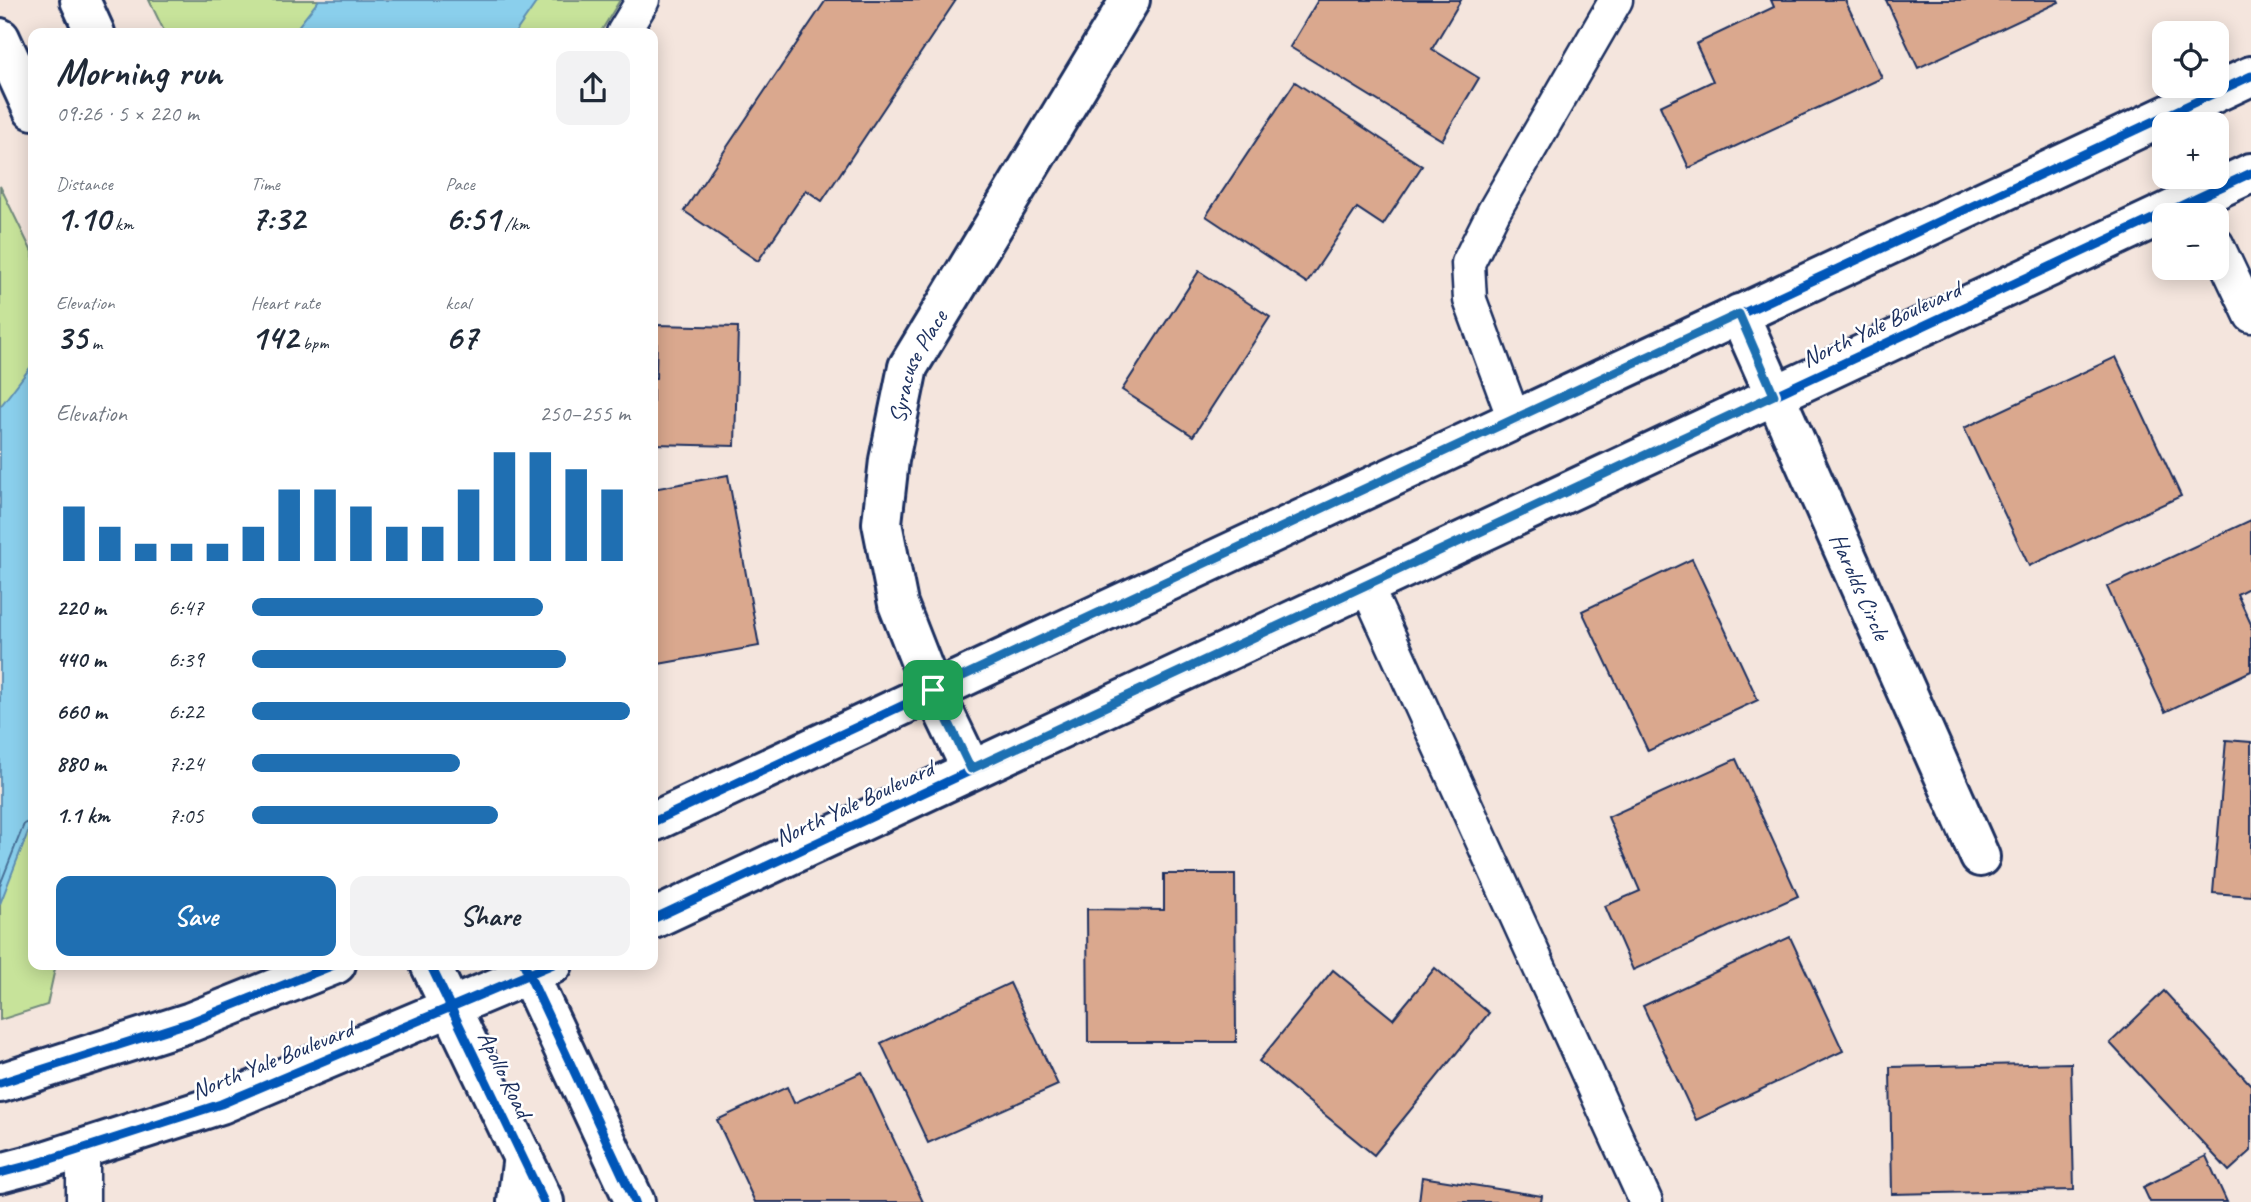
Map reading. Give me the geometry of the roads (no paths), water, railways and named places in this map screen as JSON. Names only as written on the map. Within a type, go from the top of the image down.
[{"type":"street","points":[[80,0],[93,28]]},
{"type":"street","name":"Syracuse Place","points":[[971,769],[933,690],[898,604],[882,523],[890,460],[908,367],[1130,0]]},
{"type":"street","points":[[0,38],[28,99]]},
{"type":"street","points":[[658,820],[2251,76]]},
{"type":"street","name":"North Yale Boulevard","points":[[2206,203],[2251,173]]},
{"type":"street","name":"North Yale Boulevard","points":[[658,917],[1774,395],[2152,228]]},
{"type":"street","name":"Harolds Circle","points":[[1739,314],[1980,857]]},
{"type":"street","points":[[7,1081],[191,1022],[321,970]]},
{"type":"street","name":"Apollo Road","points":[[433,970],[544,1202]]},
{"type":"street","name":"North Yale Boulevard","points":[[0,1173],[221,1104],[451,1007],[529,970]]},
{"type":"street","points":[[536,970],[635,1202]]},
{"type":"street","name":"Apollo Road","points":[[517,1202],[523,1156]]},
{"type":"lane","points":[[626,28],[643,0]]},
{"type":"lane","points":[[1514,419],[1470,300],[1468,263],[1494,211],[1616,0]]},
{"type":"lane","points":[[2229,269],[2251,316]]},
{"type":"lane","points":[[1366,585],[1646,1202]]},
{"type":"lane","points":[[83,1149],[83,1202]]},
{"type":"water","points":[[319,0],[538,0],[518,28],[297,28]]},
{"type":"water","points":[[28,371],[28,832],[0,904],[0,407]]}]
